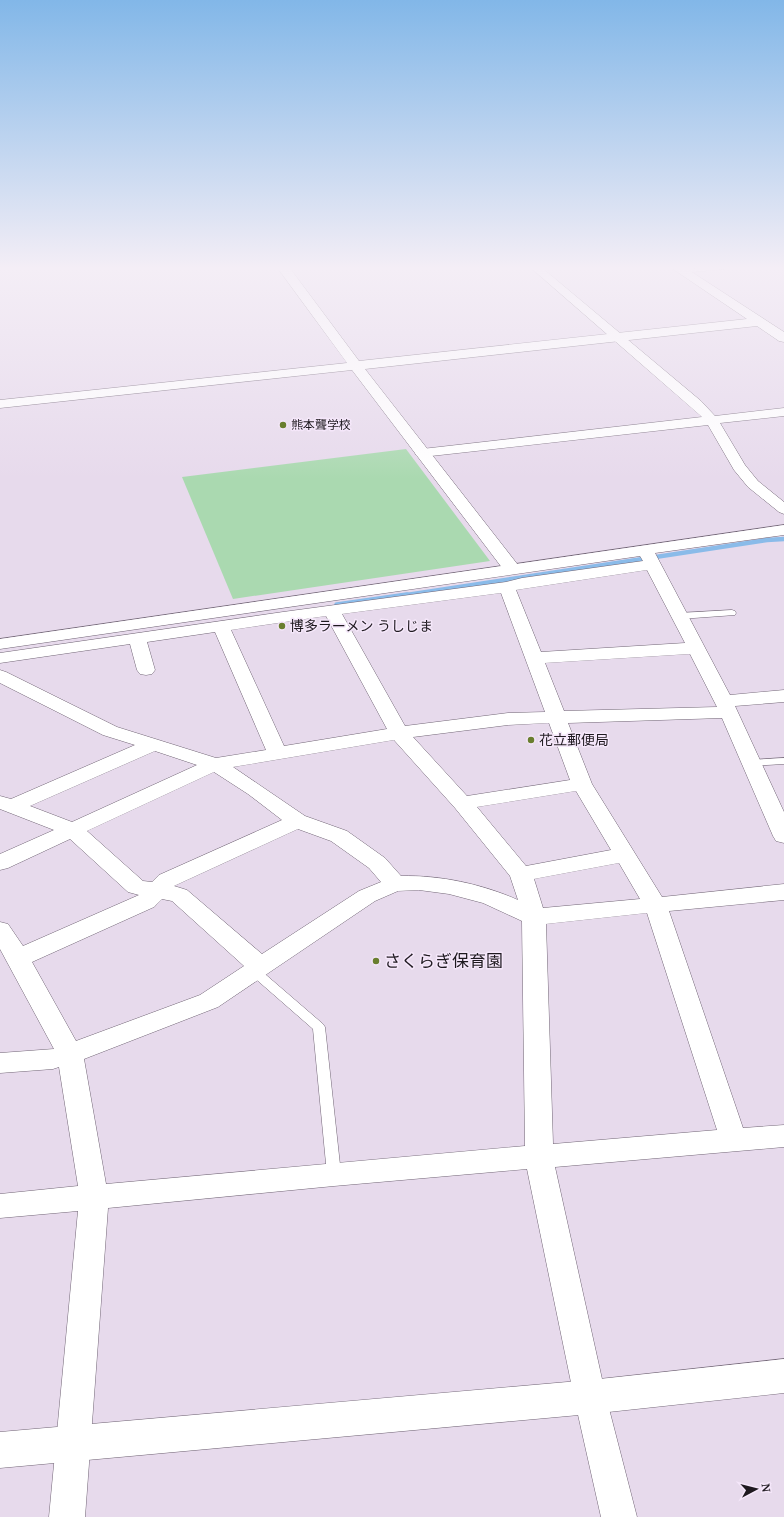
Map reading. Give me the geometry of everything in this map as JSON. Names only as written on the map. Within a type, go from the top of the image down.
[{"type":"street","points":[[335,338],[422,453],[510,578],[533,658],[582,784],[656,904],[734,1141]]},
{"type":"street","points":[[0,404],[612,338]]},
{"type":"street","points":[[620,338],[696,404],[711,419],[739,468],[753,484],[784,509]]},
{"type":"street","points":[[422,453],[711,419],[784,412]]},
{"type":"street","points":[[0,644],[280,610],[510,578],[522,583],[784,530]]},
{"type":"street","points":[[649,558],[726,707],[751,763],[778,807],[784,836]]},
{"type":"street","points":[[0,658],[221,627],[280,610],[332,611],[510,578]]},
{"type":"street","points":[[332,611],[399,732],[462,803],[521,874],[534,917],[539,1158],[590,1397],[619,1517]]},
{"type":"street","points":[[221,627],[277,753]]},
{"type":"street","points":[[137,639],[146,670]]},
{"type":"street","points":[[533,658],[696,648]]},
{"type":"street","points":[[0,676],[110,731],[156,744],[215,764],[256,790],[297,821],[339,836],[377,863],[395,884]]},
{"type":"street","points":[[0,863],[215,764],[399,732],[508,720],[726,707],[784,696]]},
{"type":"street","points":[[6,804],[156,744]]},
{"type":"street","points":[[462,803],[582,784]]},
{"type":"street","points":[[6,804],[72,829],[136,887],[179,895],[258,969]]},
{"type":"street","points":[[18,958],[146,902],[167,880],[297,821]]},
{"type":"street","points":[[521,874],[625,855]]},
{"type":"street","points":[[0,1063],[53,1058],[70,1054],[209,1001],[367,896],[395,884],[419,883],[449,887],[490,897],[534,917],[784,892]]},
{"type":"street","points":[[0,930],[18,958],[70,1054],[94,1198],[67,1517]]},
{"type":"street","points":[[0,1206],[334,1174],[539,1158],[784,1136]]},
{"type":"street","points":[[0,1450],[590,1397],[784,1376]]},
{"type":"lane","points":[[680,616],[732,613]]},
{"type":"lane","points":[[751,763],[784,761]]},
{"type":"lane","points":[[258,969],[319,1027],[334,1174]]},
{"type":"green space","points":[[406,449],[490,561],[233,599],[182,477]]},
{"type":"waterway","points":[[400,596],[767,540],[784,539]]},
{"type":"waterway","points":[[400,596],[407,595]]},
{"type":"waterway","points":[[337,605],[400,596]]},
{"type":"place","name":"熊本聾学校","points":[[283,425]]},
{"type":"place","name":"博多ラーメン うしじま","points":[[282,626]]},
{"type":"place","name":"花立郵便局","points":[[531,740]]},
{"type":"place","name":"さくらぎ保育園","points":[[376,961]]}]
